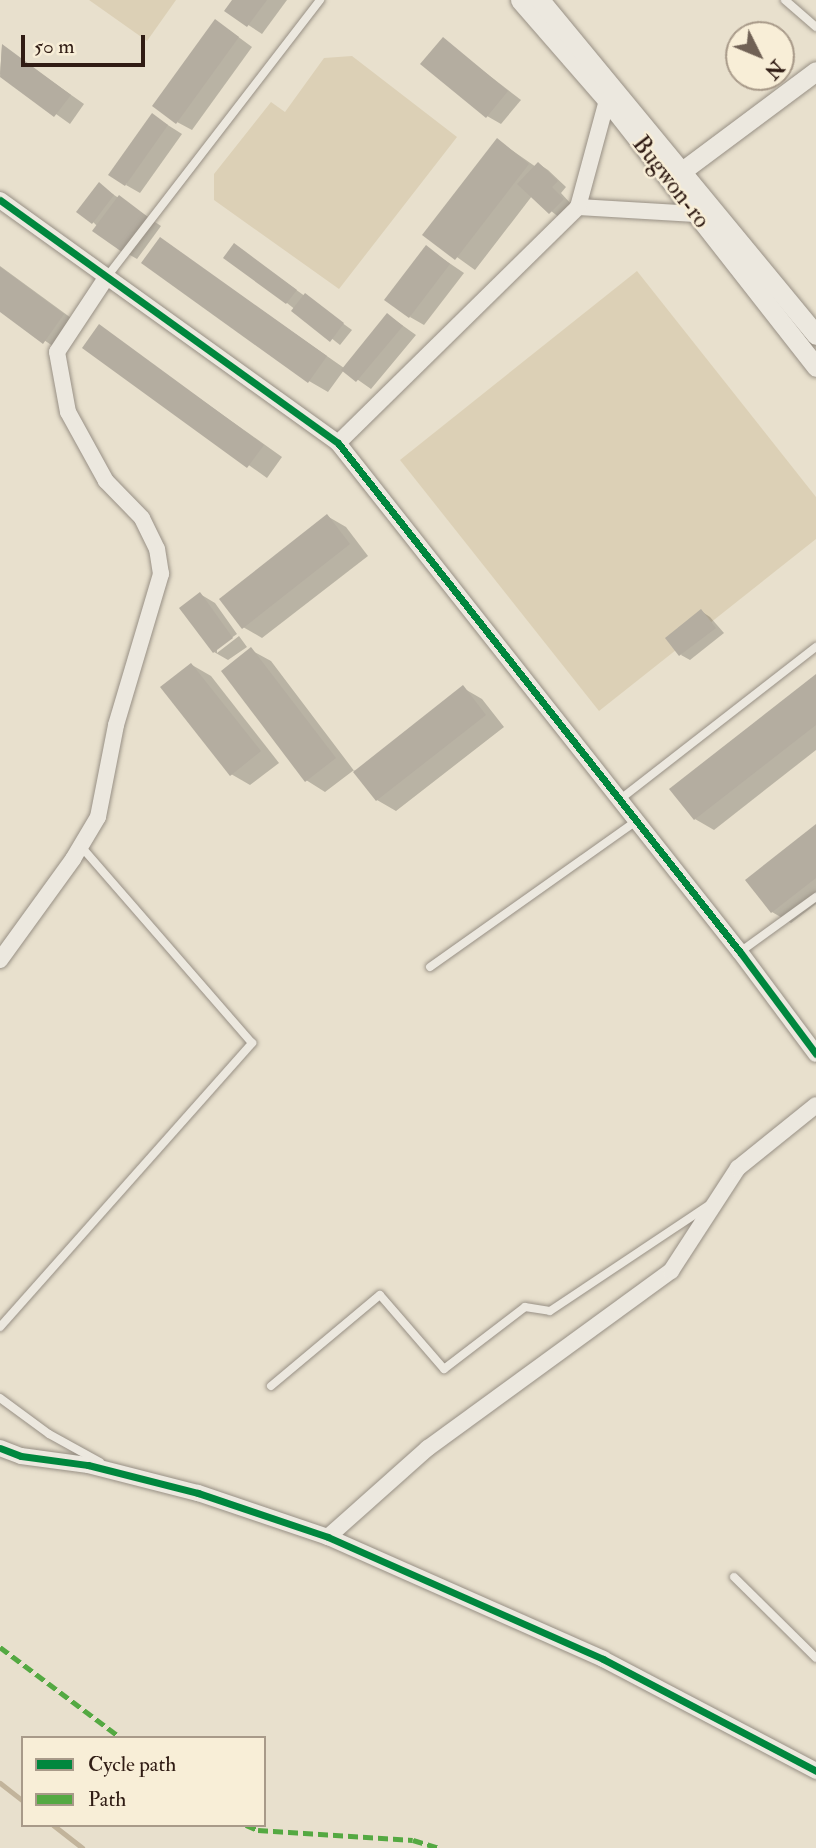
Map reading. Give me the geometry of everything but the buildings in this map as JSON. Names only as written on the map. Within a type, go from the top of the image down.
[{"type":"street","name":"Bugwon-ro","points":[[520,0],[816,335]]},
{"type":"street","name":"Bugwon-ro","points":[[540,0],[676,175],[696,214],[816,367]]},
{"type":"street","points":[[676,175],[816,71]]},
{"type":"street","points":[[338,443],[578,206],[607,100]]},
{"type":"street","points":[[0,200],[338,443],[618,801],[740,952],[816,1055]]},
{"type":"street","points":[[578,206],[696,214]]},
{"type":"street","points":[[0,960],[81,846],[97,817],[116,725],[161,574],[157,549],[142,518],[106,481],[68,412],[57,352],[106,278]]},
{"type":"street","points":[[328,1537],[428,1448],[671,1271],[738,1168],[816,1105]]},
{"type":"street","points":[[0,1448],[21,1456],[88,1465],[198,1493],[328,1537],[603,1659],[816,1771]]},
{"type":"lane","points":[[106,278],[320,0]]},
{"type":"lane","points":[[785,0],[816,27]]},
{"type":"lane","points":[[618,801],[816,647]]},
{"type":"lane","points":[[430,967],[635,822]]},
{"type":"lane","points":[[0,1327],[252,1043],[81,846]]},
{"type":"lane","points":[[740,952],[816,897]]},
{"type":"lane","points":[[271,1386],[380,1295],[444,1369],[524,1307],[550,1311],[718,1199]]},
{"type":"lane","points":[[0,1398],[49,1434],[121,1473]]},
{"type":"lane","points":[[734,1577],[816,1658]]},
{"type":"shaded area","points":[[89,0],[176,0],[147,41]]},
{"type":"shaded area","points":[[352,56],[457,137],[339,289],[214,200],[214,174],[271,102],[285,112],[324,58]]},
{"type":"shaded area","points":[[637,271],[816,497],[816,539],[599,711],[400,460]]},
{"type":"waterway","points":[[0,1783],[21,1799]]},
{"type":"waterway","points":[[56,1827],[82,1848]]},
{"type":"marked path","points":[[0,1647],[118,1736]]},
{"type":"marked path","points":[[251,1827],[258,1830],[413,1840],[440,1848]]},
{"type":"cycle path","points":[[0,200],[338,443],[740,952],[816,1054]]},
{"type":"cycle path","points":[[0,1448],[21,1456],[88,1465],[198,1493],[328,1537],[603,1659],[816,1771]]}]
